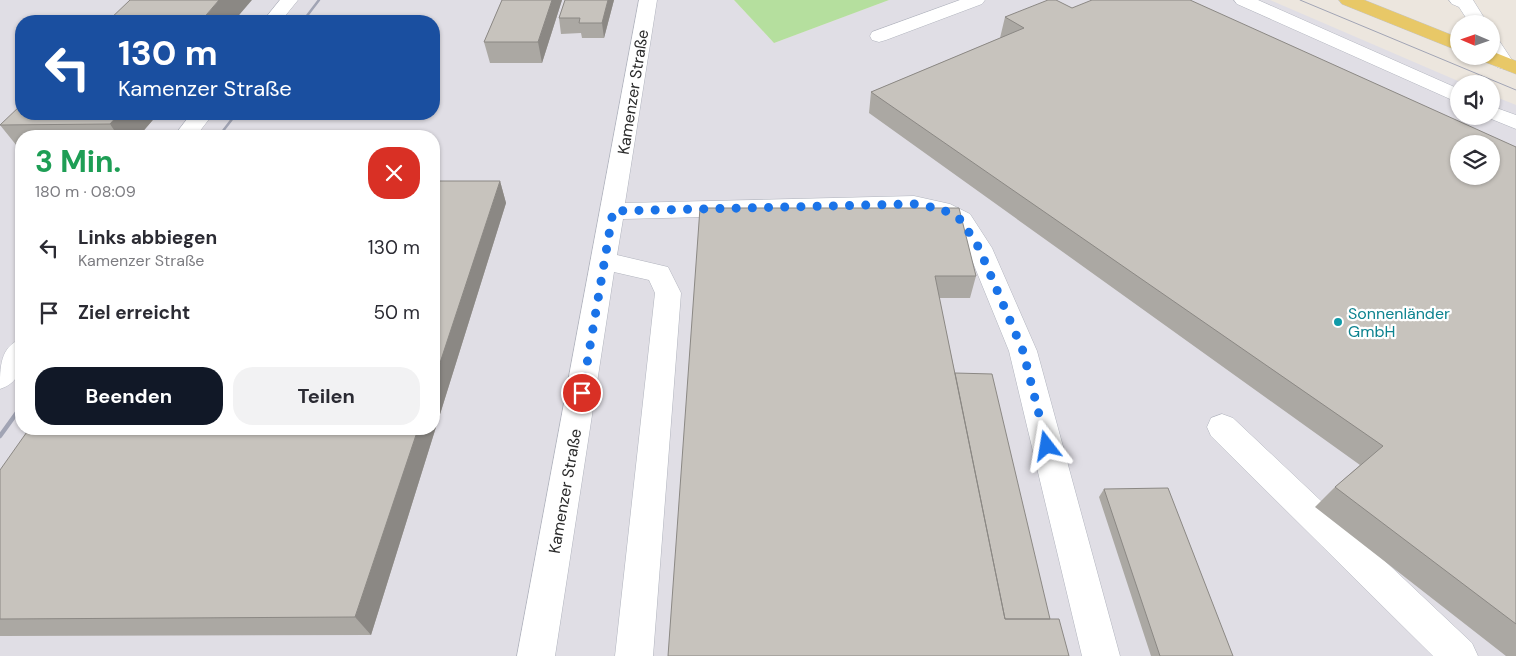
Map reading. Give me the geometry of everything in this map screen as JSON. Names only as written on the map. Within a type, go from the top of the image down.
[{"type":"main road","points":[[1348,0],[1450,41]]},
{"type":"street","points":[[277,15],[289,0]]},
{"type":"street","name":"Kamenzer Straße","points":[[536,656],[605,261],[648,0]]},
{"type":"street","points":[[879,36],[976,0]]},
{"type":"street","points":[[1243,0],[1450,93]]},
{"type":"street","points":[[1465,1],[1474,15]]},
{"type":"street","points":[[1500,116],[1516,123]]},
{"type":"street","points":[[190,130],[197,120]]},
{"type":"street","points":[[613,211],[914,204],[942,209],[961,220],[979,248],[1023,351],[1101,656]]},
{"type":"street","points":[[605,261],[659,273],[668,293],[634,656]]},
{"type":"street","points":[[0,378],[15,358]]},
{"type":"street","points":[[1222,427],[1459,656]]},
{"type":"shaded area","points":[[0,0],[734,0],[774,43],[889,0],[1270,0],[1450,78],[1450,125],[1500,125],[1500,99],[1516,105],[1516,656],[0,656]]},
{"type":"green space","points":[[734,0],[889,0],[774,43]]},
{"type":"building","points":[[130,0],[219,0],[206,15],[114,15]]},
{"type":"building","points":[[502,0],[552,0],[538,42],[484,42]]},
{"type":"building","points":[[565,0],[608,0],[602,23],[579,23],[580,18],[559,18]]},
{"type":"building","name":"Sonnenländer GmbH","points":[[1048,0],[1056,0],[1072,8],[1092,0],[1190,0],[1450,117],[1450,125],[1467,125],[1489,135],[1450,135],[1450,185],[1500,185],[1500,140],[1516,147],[1516,624],[1335,487],[1383,446],[871,92],[1024,28],[1005,17]]},
{"type":"building","points":[[15,111],[15,120],[114,120],[110,124],[0,125]]},
{"type":"building","points":[[440,181],[500,181],[440,363]]},
{"type":"building","points":[[700,208],[959,208],[976,276],[935,276],[1005,619],[1059,619],[1069,656],[668,656]]},
{"type":"building","points":[[955,373],[992,374],[1050,619],[1005,619]]},
{"type":"building","points":[[25,435],[416,435],[355,617],[0,619],[0,470]]},
{"type":"building","points":[[1168,488],[1233,656],[1160,656],[1104,489]]},
{"type":"tram line","points":[[1300,0],[1516,90]]},
{"type":"railway","points":[[308,15],[319,0]]},
{"type":"railway","points":[[224,130],[231,120]]},
{"type":"railway","points":[[0,436],[15,415]]},
{"type":"place","name":"Sonnenländer GmbH","points":[[1338,322]]},
{"type":"route","points":[[582,393],[613,211],[914,204],[942,209],[961,220],[979,248],[1023,351],[1047,446]]}]
